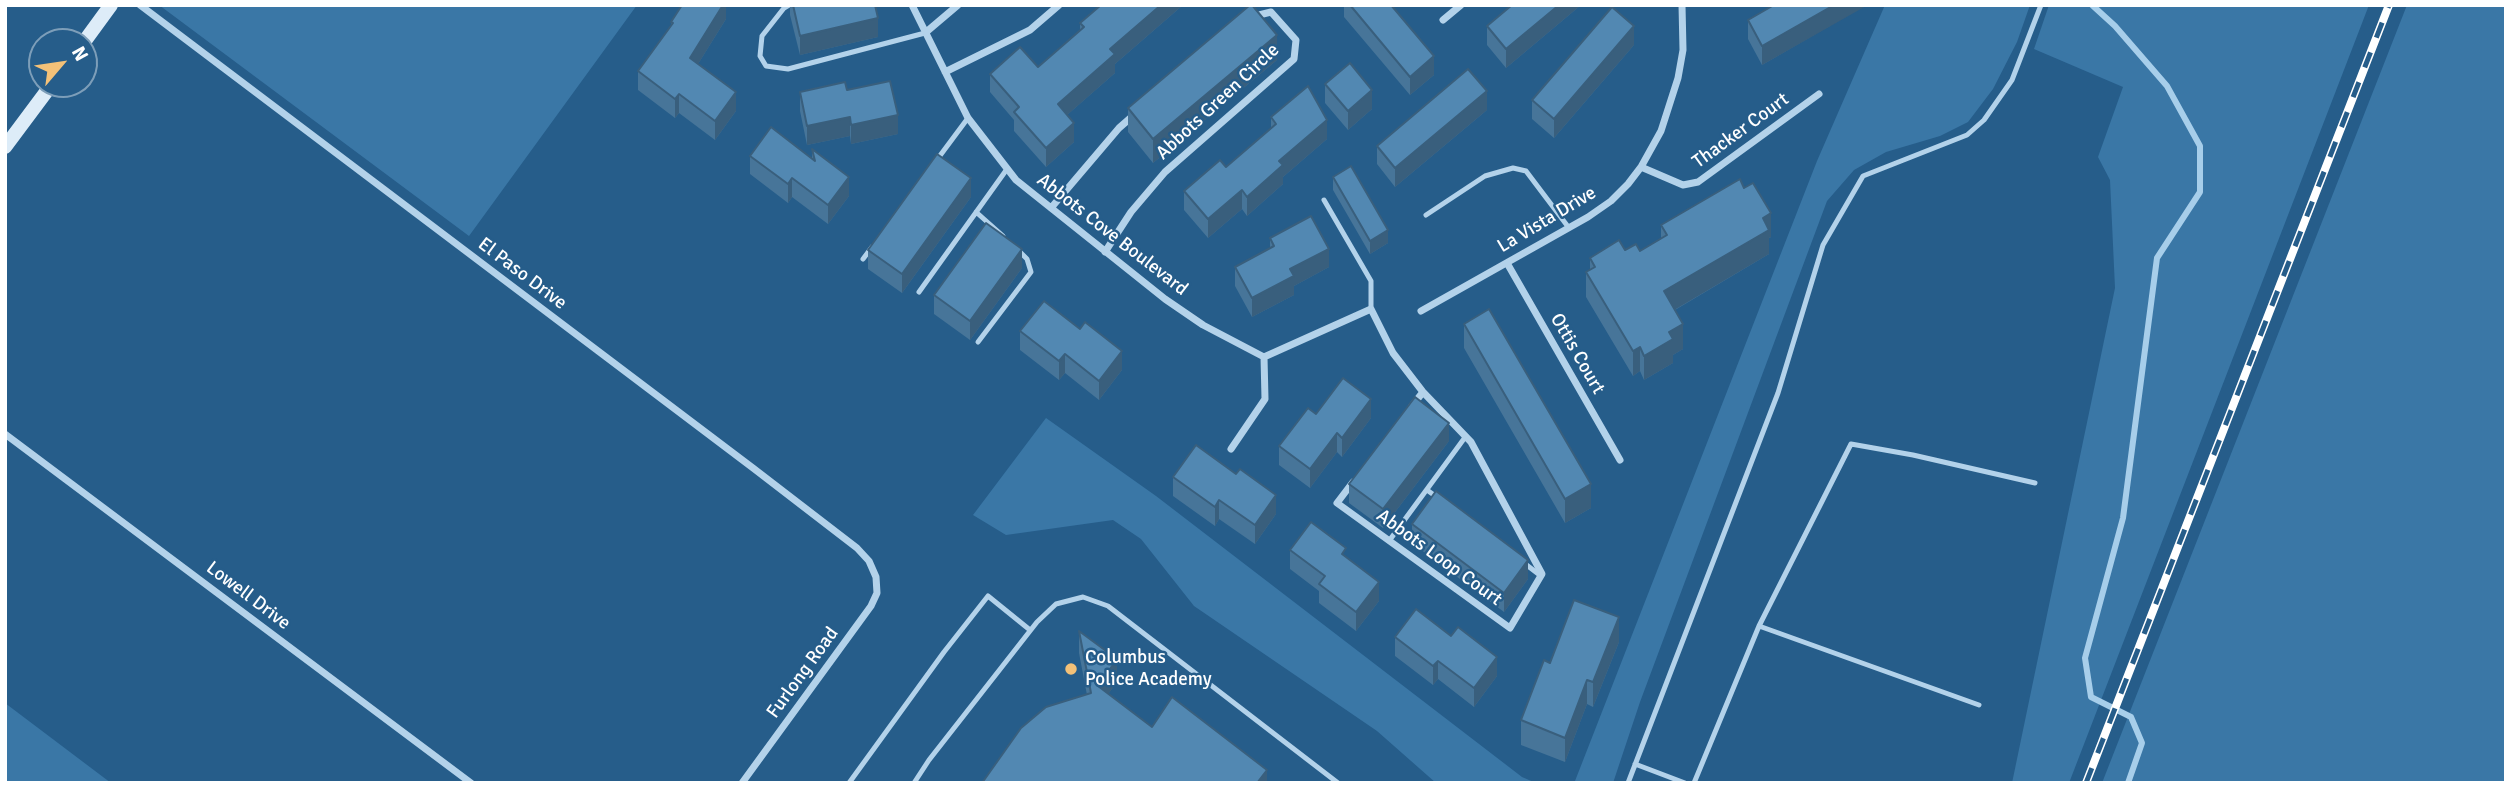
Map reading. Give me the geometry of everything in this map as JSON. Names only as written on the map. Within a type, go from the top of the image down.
[{"type":"main road","points":[[94,28],[111,5]]},
{"type":"main road","points":[[5,146],[41,98]]},
{"type":"street","name":"El Paso Drive","points":[[139,5],[836,532],[869,561],[876,578]]},
{"type":"street","name":"Abbots Cove Boulevard","points":[[912,5],[968,118],[1016,180],[1105,252],[1203,325],[1265,357]]},
{"type":"street","points":[[925,33],[958,5]]},
{"type":"street","points":[[945,72],[1030,30],[1059,5]]},
{"type":"street","points":[[1443,20],[1461,5]]},
{"type":"street","name":"La Vista Drive","points":[[1422,311],[1569,228],[1611,201],[1641,167],[1661,131],[1678,78],[1683,50],[1682,5]]},
{"type":"street","name":"Abbots Green Circle","points":[[1105,252],[1131,212],[1165,172],[1294,59],[1296,40],[1271,12],[1253,16],[1243,24]]},
{"type":"street","name":"Thacker Court","points":[[1641,167],[1683,185],[1698,182],[1819,94]]},
{"type":"street","points":[[1051,208],[1119,128],[1140,110]]},
{"type":"street","name":"Ottis Court","points":[[1507,263],[1620,460]]},
{"type":"street","points":[[1231,449],[1265,399],[1265,357],[1371,309],[1393,353],[1423,392],[1471,442],[1541,576]]},
{"type":"street","points":[[1407,412],[1423,392]]},
{"type":"street","name":"Lowell Drive","points":[[5,434],[471,783]]},
{"type":"street","name":"Abbots Loop Court","points":[[1360,473],[1337,503],[1510,628],[1541,576]]},
{"type":"street","name":"Furlong Road","points":[[741,783],[871,606],[877,593],[876,578]]},
{"type":"lane","points":[[789,5],[762,36],[760,56],[766,66],[788,69],[925,33]]},
{"type":"lane","points":[[1628,783],[1778,393],[1823,245],[1863,176],[1967,135],[1984,120],[2012,80],[2041,5]]},
{"type":"lane","points":[[934,164],[968,118]]},
{"type":"lane","points":[[1426,215],[1485,176],[1513,168],[1526,172],[1569,228]]},
{"type":"lane","points":[[919,292],[1007,169]]},
{"type":"lane","points":[[1324,200],[1371,281],[1371,309]]},
{"type":"lane","points":[[976,212],[1027,260],[1031,272],[978,342]]},
{"type":"lane","points":[[863,259],[879,238]]},
{"type":"lane","points":[[1389,541],[1466,436]]},
{"type":"lane","points":[[1694,783],[1759,626],[1851,444],[2035,483]]},
{"type":"lane","points":[[1427,490],[1448,505]]},
{"type":"lane","points":[[1520,560],[1541,576]]},
{"type":"lane","points":[[849,783],[988,596],[1030,630]]},
{"type":"lane","points":[[914,783],[1030,630],[1056,604],[1083,597],[1108,606],[1338,783]]},
{"type":"lane","points":[[1759,626],[1979,705]]},
{"type":"lane","points":[[1635,764],[1685,783]]},
{"type":"shaded area","points":[[159,5],[637,5],[469,236]]},
{"type":"shaded area","points":[[1885,5],[2030,5],[2017,42],[1993,89],[1968,122],[1940,136],[1886,152],[1854,170],[1827,201],[1640,702],[1613,783],[1572,783],[1817,161]]},
{"type":"shaded area","points":[[2049,5],[2369,5],[2069,783],[2012,783],[2115,288],[2110,180],[2098,157],[2123,87],[2034,49]]},
{"type":"shaded area","points":[[2407,5],[2506,5],[2506,783],[2102,783]]},
{"type":"shaded area","points":[[1046,418],[1156,496],[1522,777],[1536,783],[1436,783],[1377,731],[1194,606],[1141,539],[1113,520],[1006,535],[973,515]]},
{"type":"shaded area","points":[[5,703],[111,783],[5,783]]},
{"type":"building","points":[[682,5],[723,5],[690,58],[736,92],[715,121],[679,94],[675,99],[638,71],[673,23],[671,22]]},
{"type":"building","points":[[793,5],[875,5],[878,18],[800,36]]},
{"type":"building","points":[[1101,5],[1161,5],[1110,49],[1115,54],[1058,104],[1074,123],[1046,148],[1014,112],[1019,107],[990,74],[1020,47],[1038,67],[1084,27],[1080,23]]},
{"type":"building","points":[[1250,5],[1277,35],[1153,139],[1128,108]]},
{"type":"building","points":[[1350,5],[1391,5],[1434,56],[1410,77]]},
{"type":"building","points":[[1512,5],[1559,5],[1506,49],[1487,26]]},
{"type":"building","points":[[1774,5],[1834,5],[1762,46],[1748,20]]},
{"type":"building","points":[[1612,7],[1634,26],[1554,119],[1532,100]]},
{"type":"building","points":[[1350,63],[1372,90],[1348,111],[1325,84]]},
{"type":"building","points":[[1468,69],[1487,91],[1395,168],[1377,146]]},
{"type":"building","points":[[890,81],[898,115],[851,125],[850,117],[807,126],[800,92],[845,82],[847,90]]},
{"type":"building","points":[[1308,86],[1327,120],[1279,161],[1283,165],[1247,197],[1242,190],[1208,219],[1184,191],[1220,160],[1226,167],[1276,124],[1271,117]]},
{"type":"building","points":[[771,127],[815,161],[812,149],[849,177],[828,205],[792,178],[788,184],[750,156]]},
{"type":"building","points":[[937,154],[971,178],[902,274],[868,250]]},
{"type":"building","points":[[1351,166],[1388,230],[1370,241],[1333,177]]},
{"type":"building","points":[[1740,179],[1744,188],[1753,183],[1771,213],[1763,218],[1769,230],[1664,291],[1683,324],[1669,332],[1673,339],[1644,356],[1640,347],[1633,351],[1586,272],[1595,267],[1590,258],[1619,240],[1625,250],[1636,244],[1640,251],[1667,235],[1661,225]]},
{"type":"building","points":[[1311,216],[1329,249],[1290,269],[1294,276],[1252,298],[1235,267],[1274,246],[1270,238]]},
{"type":"building","points":[[986,223],[1022,249],[970,321],[934,295]]},
{"type":"building","points":[[1044,301],[1080,329],[1085,322],[1122,351],[1099,381],[1065,354],[1059,361],[1020,331]]},
{"type":"building","points":[[1489,309],[1591,484],[1565,499],[1464,324]]},
{"type":"building","points":[[1343,378],[1371,399],[1342,438],[1337,433],[1310,469],[1279,446],[1308,408],[1316,414]]},
{"type":"building","points":[[1415,397],[1449,423],[1383,509],[1349,484]]},
{"type":"building","points":[[1196,445],[1236,474],[1240,469],[1276,495],[1255,525],[1219,500],[1215,507],[1173,477]]},
{"type":"building","points":[[1436,491],[1528,560],[1504,593],[1412,524]]},
{"type":"building","points":[[1311,522],[1346,548],[1342,554],[1379,582],[1356,612],[1319,584],[1325,576],[1290,550]]},
{"type":"building","points":[[1574,600],[1619,617],[1593,682],[1587,680],[1565,738],[1521,720],[1544,660],[1550,663]]},
{"type":"building","points":[[1416,609],[1451,636],[1458,627],[1497,657],[1474,688],[1438,661],[1433,666],[1395,637]]},
{"type":"building","points":[[1079,631],[1117,659],[1098,686],[1152,727],[1172,697],[1267,770],[1257,783],[982,783],[1021,728],[1046,707],[1091,693]]},
{"type":"waterway","points":[[2092,5],[2115,26],[2167,86],[2200,146],[2200,192],[2157,258],[2123,518],[2085,658],[2091,697],[2131,717],[2142,743],[2128,783]]},
{"type":"railway","points":[[2086,783],[2389,5]]},
{"type":"place","name":"Columbus Police Academy","points":[[1071,669]]}]
